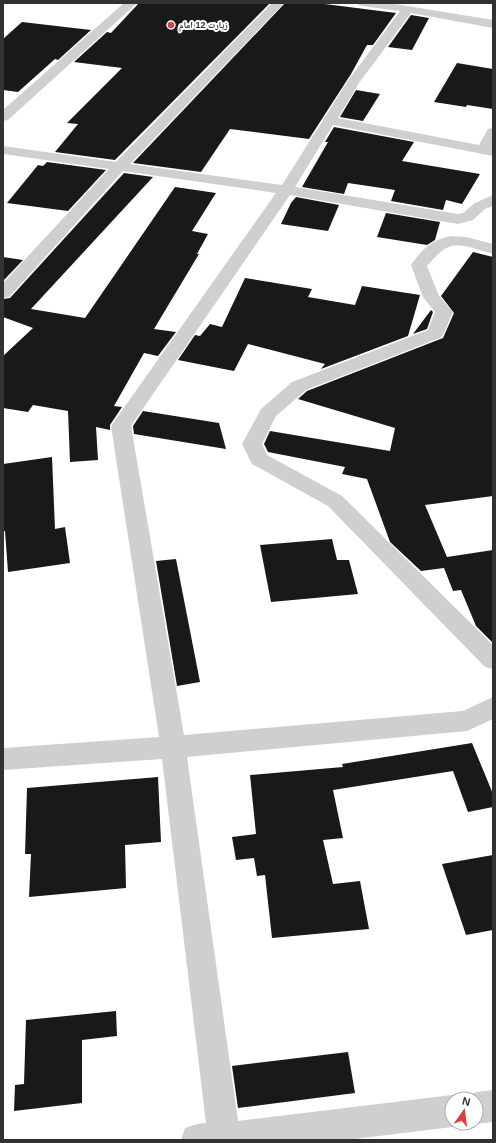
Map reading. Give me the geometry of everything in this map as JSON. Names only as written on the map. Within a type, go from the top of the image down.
[{"type":"street","points":[[3,117],[131,3]]},
{"type":"street","points":[[3,293],[120,166],[278,3]]},
{"type":"street","points":[[366,3],[408,8],[493,24]]},
{"type":"street","points":[[408,8],[353,82],[286,190],[121,426],[173,747],[210,1140],[444,1112]]},
{"type":"street","points":[[329,120],[488,151],[493,132]]},
{"type":"street","points":[[3,150],[286,190],[458,219],[468,217],[480,206],[493,200]]},
{"type":"street","points":[[493,249],[461,241],[448,241],[438,245],[419,265],[431,296],[444,312],[436,333],[299,386],[268,413],[252,444],[259,459],[335,501],[493,660]]},
{"type":"street","points":[[3,759],[173,747],[467,721],[493,707]]},
{"type":"building","points":[[139,3],[270,3],[115,160],[55,152],[78,124],[67,123],[122,68],[74,62],[107,32],[111,33]]},
{"type":"building","points":[[285,3],[317,3],[396,13],[373,45],[367,45],[351,74],[309,139],[230,129],[201,172],[133,163]]},
{"type":"building","points":[[411,15],[429,18],[412,50],[388,47]]},
{"type":"building","points":[[22,22],[91,30],[58,60],[55,59],[18,92],[3,90],[3,39]]},
{"type":"building","points":[[457,63],[493,69],[493,109],[434,102]]},
{"type":"building","points":[[356,90],[380,94],[363,121],[340,117]]},
{"type":"building","points":[[334,127],[414,142],[402,161],[480,174],[462,204],[446,200],[443,210],[391,201],[395,190],[348,183],[344,194],[302,187],[328,142],[325,142]]},
{"type":"building","points":[[47,162],[106,170],[68,211],[7,203],[38,165],[43,166]]},
{"type":"building","points":[[124,173],[153,177],[31,309],[85,318],[175,187],[216,193],[192,231],[208,234],[197,254],[199,254],[154,329],[176,332],[158,356],[144,353],[114,406],[122,407],[110,425],[110,430],[96,427],[98,460],[70,462],[68,411],[33,405],[28,412],[3,408],[3,356],[33,328],[3,317],[3,299],[10,298]]},
{"type":"building","points":[[296,197],[339,205],[328,231],[281,224],[291,203]]},
{"type":"building","points":[[386,213],[440,222],[435,240],[427,245],[377,237]]},
{"type":"building","points":[[473,252],[493,257],[493,496],[425,505],[447,557],[493,550],[493,643],[476,626],[461,590],[453,591],[444,568],[421,571],[390,542],[367,479],[342,474],[345,467],[268,452],[264,444],[270,431],[390,451],[395,428],[298,399],[307,391],[443,338],[454,313],[441,296]]},
{"type":"building","points":[[3,257],[23,260],[3,281]]},
{"type":"building","points":[[245,278],[312,289],[308,297],[355,305],[362,286],[420,295],[408,336],[321,369],[325,364],[248,344],[234,371],[178,360],[195,335],[200,336],[210,324],[222,327]]},
{"type":"building","points":[[431,310],[433,312],[427,329],[413,334]]},
{"type":"building","points":[[143,411],[219,423],[226,449],[134,434],[133,426]]},
{"type":"building","points":[[52,457],[55,529],[65,527],[70,563],[8,572],[5,531],[3,531],[3,464]]},
{"type":"building","points":[[332,539],[337,560],[349,560],[358,594],[271,602],[260,545]]},
{"type":"building","points":[[176,559],[200,682],[177,686],[156,561]]},
{"type":"building","points":[[472,743],[493,794],[493,807],[468,812],[453,771],[333,790],[343,838],[323,840],[333,884],[360,881],[369,929],[272,938],[265,875],[257,876],[254,858],[236,860],[232,837],[256,834],[250,775],[343,767],[342,764]]},
{"type":"building","points":[[158,777],[161,842],[125,845],[126,888],[29,897],[31,854],[25,854],[27,788]]},
{"type":"building","points":[[493,855],[493,930],[466,935],[442,864]]},
{"type":"building","points":[[116,1011],[117,1036],[82,1040],[82,1103],[14,1111],[15,1085],[24,1084],[26,1020]]},
{"type":"building","points":[[348,1052],[355,1093],[238,1108],[232,1066]]},
{"type":"place","name":"زیارت 12 امام","points":[[171,25]]}]
